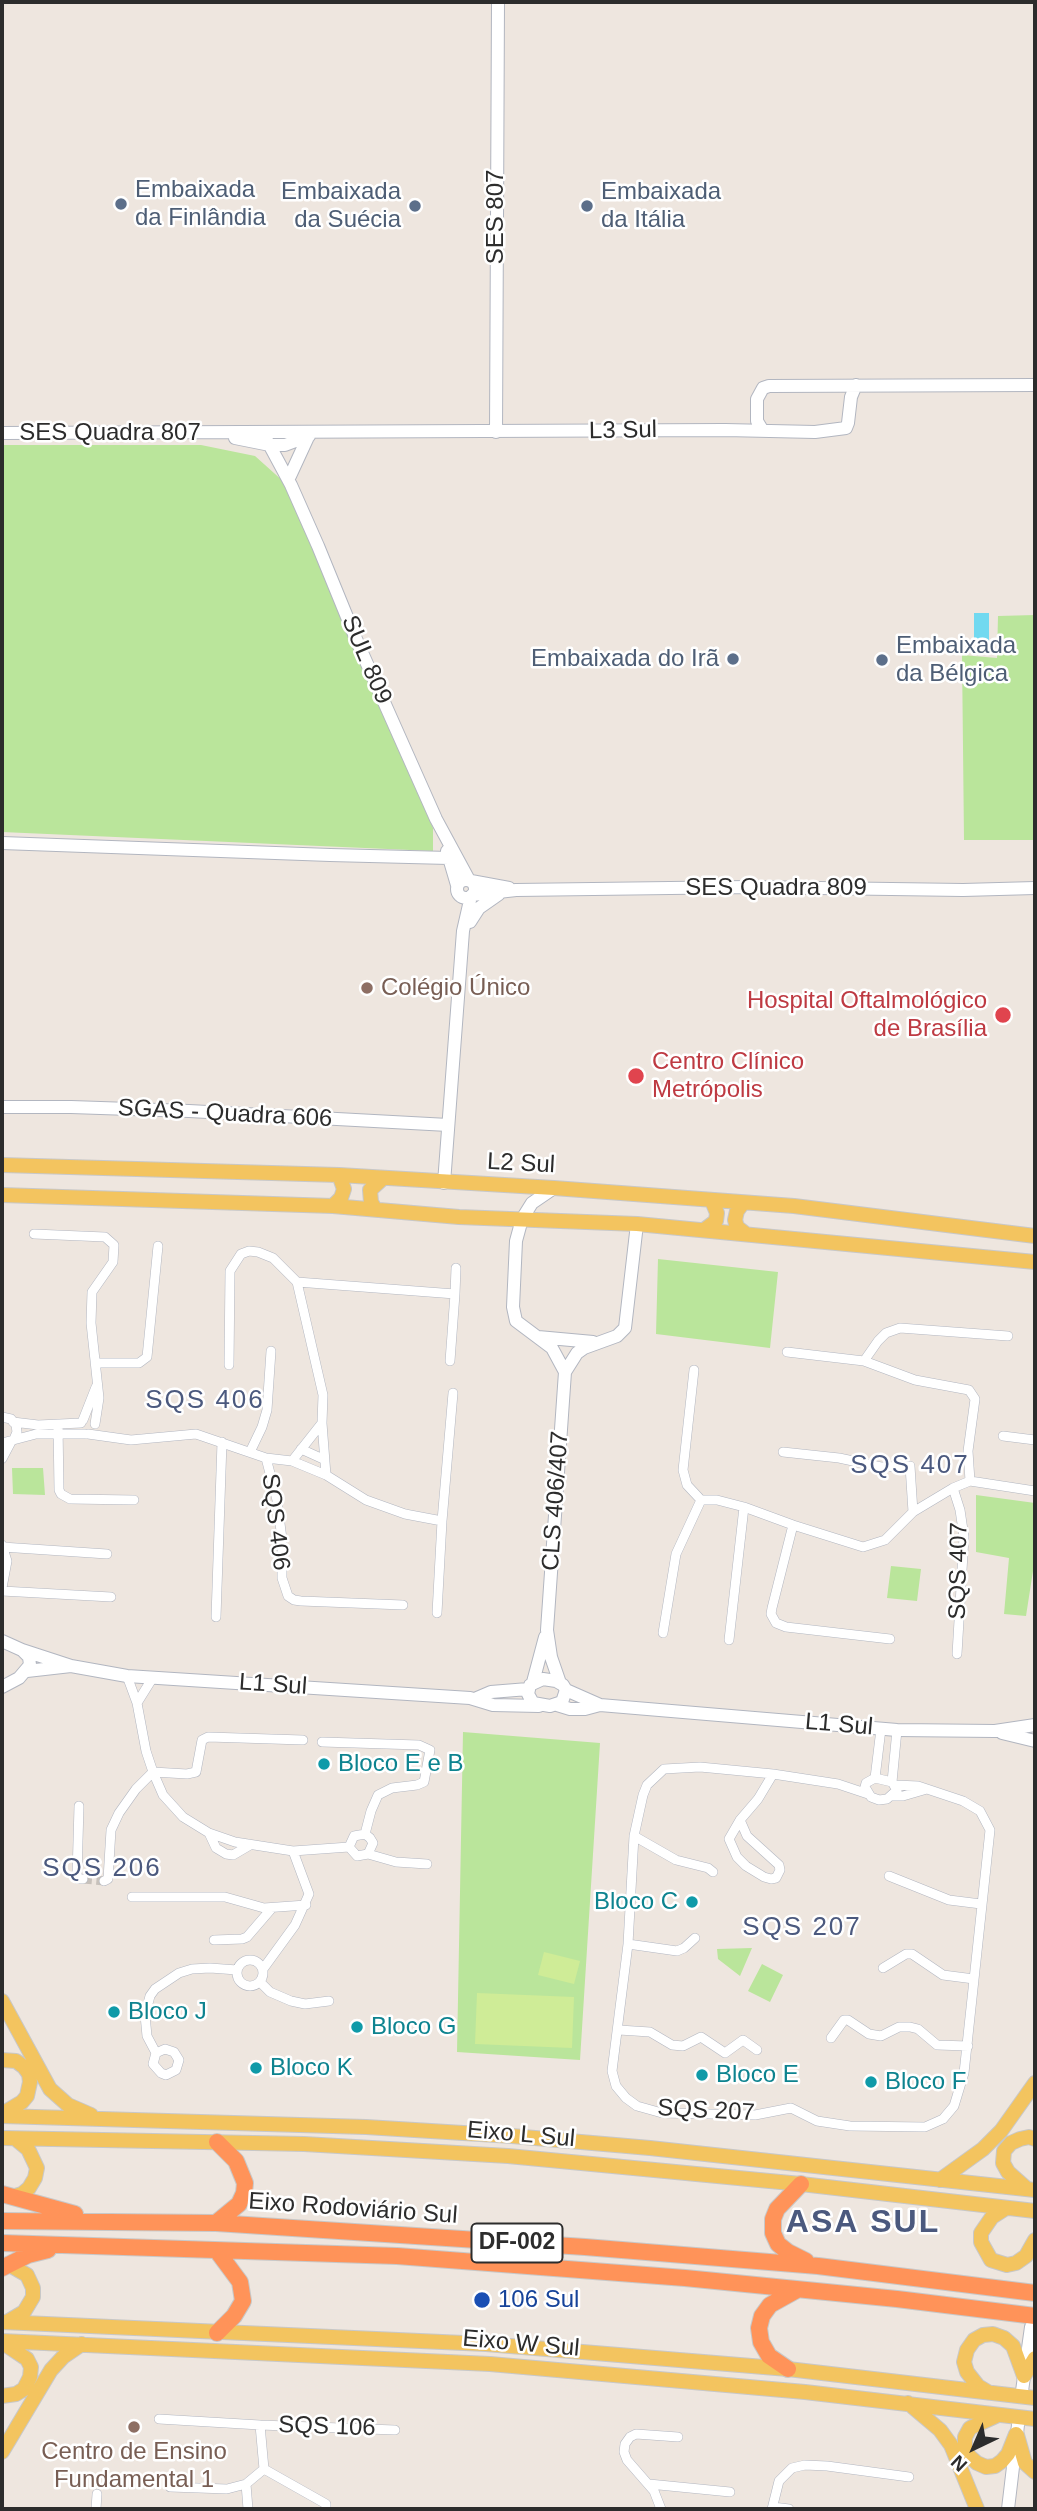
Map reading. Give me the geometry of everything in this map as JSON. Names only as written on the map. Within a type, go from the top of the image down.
[{"type":"highway","points":[[216,2142],[236,2161],[244,2183],[244,2193],[239,2204],[216,2223]]},
{"type":"highway","points":[[801,2184],[777,2209],[773,2219],[773,2232],[778,2244],[788,2252],[818,2266]]},
{"type":"highway","points":[[7,2196],[101,2220]]},
{"type":"highway","name":"Eixo Rodoviário Sul","points":[[2,2221],[216,2223],[586,2247],[818,2266],[1035,2293]]},
{"type":"highway","name":"Eixo Rodoviário Sul","points":[[2,2243],[397,2256],[799,2289],[1033,2321]]},
{"type":"highway","points":[[5,2266],[40,2251],[75,2246]]},
{"type":"highway","points":[[217,2251],[240,2282],[243,2301],[234,2316],[217,2333]]},
{"type":"highway","points":[[788,2369],[769,2356],[761,2342],[760,2328],[762,2316],[771,2305],[799,2289]]},
{"type":"main road","name":"L2 Sul","points":[[4,1169],[339,1175],[554,1188],[869,1214],[1035,1236]]},
{"type":"main road","points":[[333,1206],[341,1198],[344,1189],[339,1175]]},
{"type":"main road","points":[[375,1209],[370,1190],[382,1179]]},
{"type":"main road","points":[[2,1183],[9,1196],[333,1206],[459,1217],[638,1224],[1035,1262]]},
{"type":"main road","points":[[704,1230],[716,1221],[712,1201]]},
{"type":"main road","points":[[743,1203],[735,1220],[737,1227],[746,1234]]},
{"type":"main road","points":[[2,2001],[50,2089],[68,2105],[102,2119]]},
{"type":"main road","points":[[2,2060],[16,2061],[29,2074],[30,2081],[27,2096],[2,2115]]},
{"type":"main road","points":[[940,2180],[983,2150],[1001,2131],[1035,2083]]},
{"type":"main road","name":"Eixo L Sul","points":[[2,2115],[366,2127],[512,2136],[650,2148],[1031,2190]]},
{"type":"main road","points":[[1031,2190],[1008,2172],[1003,2163],[1004,2151],[1011,2143],[1020,2138],[1035,2139]]},
{"type":"main road","points":[[7,2196],[22,2194],[29,2188],[35,2179],[37,2168],[28,2149],[9,2139]]},
{"type":"main road","name":"Eixo L Sul","points":[[9,2139],[304,2144],[509,2155],[1035,2211]]},
{"type":"main road","points":[[1006,2208],[992,2217],[981,2233],[981,2242],[991,2260],[1007,2265],[1016,2263],[1026,2256],[1035,2240]]},
{"type":"main road","points":[[4,2322],[24,2312],[33,2297],[33,2288],[27,2275],[5,2266]]},
{"type":"main road","name":"Eixo W Sul","points":[[4,2322],[486,2344],[788,2369],[988,2392],[1027,2389]]},
{"type":"main road","points":[[988,2392],[978,2386],[967,2372],[964,2362],[967,2350],[974,2340],[993,2334],[1004,2338],[1013,2346],[1027,2389]]},
{"type":"main road","points":[[2,2342],[20,2352],[31,2367],[24,2389],[16,2394],[2,2396]]},
{"type":"main road","name":"Eixo W Sul","points":[[2,2342],[490,2364],[906,2402],[1035,2419]]},
{"type":"main road","points":[[2,2452],[51,2370],[82,2344]]},
{"type":"main road","points":[[1027,2389],[1035,2358]]},
{"type":"main road","points":[[906,2402],[940,2430],[951,2445],[977,2509]]},
{"type":"main road","points":[[1001,2415],[970,2428],[965,2437],[969,2456],[977,2463],[986,2467],[995,2466],[1008,2454],[1017,2429]]},
{"type":"main road","points":[[1017,2429],[1025,2463],[1035,2472]]},
{"type":"street","name":"SES 807","points":[[496,432],[498,2]]},
{"type":"street","points":[[756,428],[757,399],[763,388],[1035,385]]},
{"type":"street","name":"L3 Sul","points":[[496,432],[842,429],[848,423],[851,389]]},
{"type":"street","name":"SES Quadra 807","points":[[218,433],[238,439],[284,439],[313,435],[496,432]]},
{"type":"street","name":"SES Quadra 807","points":[[2,433],[218,433],[267,439]]},
{"type":"street","points":[[238,439],[287,476],[313,435]]},
{"type":"street","name":"SUL 809","points":[[267,439],[287,476],[464,885],[444,1183]]},
{"type":"street","name":"SUL 809","points":[[284,439],[287,476]]},
{"type":"street","points":[[2,843],[452,857]]},
{"type":"street","name":"SES Quadra 809","points":[[516,890],[465,898],[464,885],[516,890],[747,887],[963,890],[1035,888]]},
{"type":"street","points":[[463,931],[479,908],[500,893]]},
{"type":"street","name":"SUL 809","points":[[463,931],[472,896]]},
{"type":"street","name":"SGAS - Quadra 606","points":[[2,1107],[189,1111],[448,1125]]},
{"type":"street","points":[[554,1188],[532,1203],[522,1219],[516,1241],[513,1315],[519,1324],[557,1354],[565,1372]]},
{"type":"street","points":[[565,1372],[577,1353],[594,1342],[617,1336],[625,1328],[638,1224]]},
{"type":"street","points":[[34,1234],[105,1237],[113,1242],[113,1262],[92,1292],[91,1323],[99,1404],[94,1431],[86,1434],[80,1429],[97,1385]]},
{"type":"street","points":[[96,1363],[139,1363],[147,1357],[158,1246]]},
{"type":"street","points":[[229,1365],[230,1271],[238,1258],[249,1251],[258,1252],[273,1258],[297,1282],[323,1395],[323,1459],[326,1475]]},
{"type":"street","points":[[450,1361],[456,1268]]},
{"type":"street","points":[[297,1282],[455,1294]]},
{"type":"street","points":[[864,1361],[878,1341],[900,1328],[1009,1336]]},
{"type":"street","points":[[538,1337],[594,1342]]},
{"type":"street","name":"SQS 406","points":[[250,1452],[267,1409],[271,1351]]},
{"type":"street","points":[[786,1352],[864,1361],[915,1380],[962,1387],[972,1393],[975,1399],[968,1451],[970,1481],[1035,1491]]},
{"type":"street","points":[[663,1633],[676,1554],[701,1500],[687,1485],[682,1470],[694,1370]]},
{"type":"street","name":"CLS 406/407","points":[[563,1686],[551,1657],[547,1630],[565,1372]]},
{"type":"street","points":[[437,1614],[453,1392]]},
{"type":"street","points":[[2,1417],[13,1422],[17,1432],[9,1441],[2,1459]]},
{"type":"street","points":[[82,1421],[90,1420],[116,1439]]},
{"type":"street","name":"SQS 406","points":[[9,1441],[82,1421]]},
{"type":"street","name":"SQS 406","points":[[13,1422],[131,1440],[197,1434],[267,1458],[292,1461],[326,1475],[366,1500],[405,1514],[442,1521]]},
{"type":"street","name":"SQS 406","points":[[292,1461],[322,1423]]},
{"type":"street","points":[[58,1429],[59,1490],[64,1496],[69,1499],[134,1500]]},
{"type":"street","points":[[1003,1436],[1035,1440]]},
{"type":"street","name":"SQS 406","points":[[216,1617],[222,1442]]},
{"type":"street","name":"SQS 406","points":[[301,1449],[323,1459]]},
{"type":"street","name":"SQS 407","points":[[783,1452],[881,1466],[910,1466],[913,1512]]},
{"type":"street","name":"SQS 406","points":[[267,1458],[277,1500],[282,1539],[282,1578],[288,1596],[301,1601],[403,1605]]},
{"type":"street","name":"SQS 407","points":[[701,1500],[717,1500],[744,1507],[854,1545],[870,1547],[886,1540],[913,1512],[970,1481]]},
{"type":"street","name":"SQS 407","points":[[953,1488],[964,1537],[957,1654]]},
{"type":"street","points":[[729,1640],[744,1507]]},
{"type":"street","points":[[793,1525],[772,1608],[771,1614],[776,1623],[786,1627],[890,1639]]},
{"type":"street","points":[[107,1553],[2,1546],[7,1566],[2,1589],[111,1597]]},
{"type":"street","name":"CLS 406/407","points":[[530,1685],[547,1630]]},
{"type":"street","name":"L1 Sul","points":[[2,1641],[71,1667],[127,1676],[477,1698],[493,1705],[539,1706]]},
{"type":"street","points":[[2,1687],[27,1671],[30,1665],[29,1657],[22,1650]]},
{"type":"street","name":"L1 Sul","points":[[27,1671],[71,1667]]},
{"type":"street","points":[[127,1676],[137,1703],[153,1772],[163,1795],[183,1817],[209,1833],[250,1845],[293,1851],[349,1847]]},
{"type":"street","points":[[137,1703],[152,1679]]},
{"type":"street","points":[[549,1679],[563,1686],[562,1702],[556,1705],[539,1706],[530,1699],[530,1685],[549,1679]]},
{"type":"street","name":"L1 Sul","points":[[477,1698],[491,1692],[530,1685]]},
{"type":"street","name":"L1 Sul","points":[[563,1686],[600,1705]]},
{"type":"street","name":"L1 Sul","points":[[556,1705],[578,1709],[600,1705],[897,1730],[995,1731],[1035,1725]]},
{"type":"street","points":[[868,1794],[865,1787],[871,1781],[881,1729]]},
{"type":"street","points":[[891,1796],[897,1790],[894,1783],[897,1730]]},
{"type":"street","name":"L1 Sul","points":[[995,1731],[1035,1741]]},
{"type":"street","points":[[104,1881],[108,1879],[111,1829],[136,1789],[153,1772],[194,1773],[199,1768],[202,1740],[208,1737],[303,1740]]},
{"type":"street","points":[[322,1742],[425,1746],[430,1750],[427,1777],[422,1784],[393,1788],[378,1795],[365,1834]]},
{"type":"street","name":"SQS 207","points":[[838,1784],[871,1781],[907,1784],[927,1789],[963,1801],[980,1811],[990,1830],[968,2046],[960,2094],[954,2106],[943,2119],[925,2127],[849,2126],[817,2121],[791,2108],[755,2115],[733,2115],[662,2113],[637,2106],[616,2086],[612,2071],[628,1944],[634,1836],[647,1785],[664,1769],[700,1768],[772,1774],[838,1784],[879,1800],[891,1796]]},
{"type":"street","points":[[740,1820],[747,1836],[779,1865],[776,1878],[764,1877],[746,1867],[731,1848],[729,1839],[740,1820],[758,1799],[772,1774]]},
{"type":"street","points":[[891,1796],[903,1796],[927,1789]]},
{"type":"street","points":[[79,1806],[77,1876],[83,1880]]},
{"type":"street","points":[[209,1833],[216,1847],[226,1854],[233,1855],[250,1845]]},
{"type":"street","points":[[349,1847],[354,1836],[365,1834]]},
{"type":"street","points":[[365,1834],[373,1843],[368,1854]]},
{"type":"street","points":[[634,1836],[676,1860],[708,1868],[713,1872]]},
{"type":"street","points":[[729,1839],[747,1836]]},
{"type":"street","points":[[349,1847],[357,1856],[368,1854],[396,1862],[427,1864]]},
{"type":"street","points":[[263,1969],[259,1964],[246,1961],[240,1964],[237,1977],[241,1983],[254,1986],[260,1982],[263,1969],[306,1905],[309,1894],[293,1851]]},
{"type":"street","points":[[889,1875],[948,1900],[981,1904]]},
{"type":"street","points":[[132,1897],[225,1897],[272,1908],[306,1905]]},
{"type":"street","points":[[214,1940],[247,1937],[272,1908]]},
{"type":"street","points":[[628,1944],[677,1951],[695,1938]]},
{"type":"street","points":[[883,1968],[906,1954],[912,1954],[941,1974],[974,1979]]},
{"type":"street","points":[[156,2053],[145,2027],[146,2006],[155,1989],[179,1973],[192,1969],[237,1970]]},
{"type":"street","points":[[260,1982],[270,1992],[291,2001],[305,2004],[329,2001]]},
{"type":"street","points":[[831,2038],[844,2021],[848,2020],[869,2034],[881,2036],[899,2027],[910,2027],[918,2029],[937,2045],[968,2046]]},
{"type":"street","points":[[619,2030],[650,2032],[672,2045],[683,2046],[701,2038],[725,2053],[743,2040],[757,2050]]},
{"type":"street","points":[[1027,2389],[1033,2321]]},
{"type":"street","name":"SQS 106","points":[[159,2419],[395,2430]]},
{"type":"street","name":"SQS 106","points":[[260,2425],[264,2469]]},
{"type":"street","points":[[1008,2509],[1017,2429]]},
{"type":"street","points":[[661,2509],[649,2484],[627,2460],[625,2444],[636,2434],[678,2437]]},
{"type":"street","points":[[789,2509],[773,2508],[779,2481],[792,2468],[827,2466],[909,2477]]},
{"type":"street","name":"SQS 106","points":[[246,2484],[264,2469]]},
{"type":"street","name":"SQS 106","points":[[264,2469],[327,2504],[326,2509]]},
{"type":"street","points":[[170,2487],[227,2489],[246,2484],[248,2509]]},
{"type":"street","points":[[649,2484],[730,2492]]},
{"type":"street","points":[[96,2509],[97,2494]]},
{"type":"green space","points":[[2,445],[201,445],[255,456],[284,482],[433,828],[433,851],[2,832]]},
{"type":"green space","points":[[1035,615],[1035,840],[964,840],[962,655],[997,658],[998,616]]},
{"type":"green space","points":[[658,1259],[778,1272],[770,1348],[656,1334]]},
{"type":"green space","points":[[12,1468],[43,1468],[45,1495],[13,1494]]},
{"type":"green space","points":[[976,1495],[1035,1503],[1035,1558],[1026,1616],[1004,1614],[1009,1558],[976,1552]]},
{"type":"green space","points":[[891,1566],[921,1569],[917,1601],[887,1598]]},
{"type":"green space","points":[[463,1732],[600,1743],[580,2060],[457,2052]]},
{"type":"green space","points":[[752,1948],[740,1976],[718,1959],[717,1949]]},
{"type":"green space","points":[[544,1952],[580,1961],[574,1984],[538,1975]]},
{"type":"green space","points":[[762,1964],[783,1975],[770,2002],[748,1991]]},
{"type":"green space","points":[[477,1993],[574,1997],[572,2048],[475,2044]]},
{"type":"water","points":[[974,613],[989,613],[989,641],[974,641]]},
{"type":"tunnel","points":[[83,1879],[104,1881]]},
{"type":"place","name":"Embaixada da Finlândia","points":[[121,204]]},
{"type":"place","name":"Embaixada da Suécia","points":[[415,206]]},
{"type":"place","name":"Embaixada da Itália","points":[[587,206]]},
{"type":"place","name":"Embaixada do Irã","points":[[733,659]]},
{"type":"place","name":"Embaixada da Bélgica","points":[[882,660]]},
{"type":"place","name":"Colégio Único","points":[[367,988]]},
{"type":"place","name":"Hospital Oftalmológico de Brasília","points":[[1003,1015]]},
{"type":"place","name":"Centro Clínico Metrópolis","points":[[636,1076]]},
{"type":"place","name":"Bloco E e B","points":[[324,1764]]},
{"type":"place","name":"Bloco C","points":[[692,1902]]},
{"type":"place","name":"Bloco J","points":[[114,2012]]},
{"type":"place","name":"Bloco G","points":[[357,2027]]},
{"type":"place","name":"Bloco K","points":[[256,2068]]},
{"type":"place","name":"Bloco E","points":[[702,2075]]},
{"type":"place","name":"Bloco F","points":[[871,2082]]},
{"type":"place","name":"106 Sul","points":[[482,2300]]},
{"type":"place","name":"Centro de Ensino Fundamental 1","points":[[134,2427]]},
{"type":"district","name":"SQS 406","points":[[205,1401]]},
{"type":"district","name":"SQS 407","points":[[910,1466]]},
{"type":"district","name":"SQS 206","points":[[102,1869]]},
{"type":"district","name":"SQS 207","points":[[802,1928]]},
{"type":"district","name":"ASA SUL","points":[[863,2223]]}]
